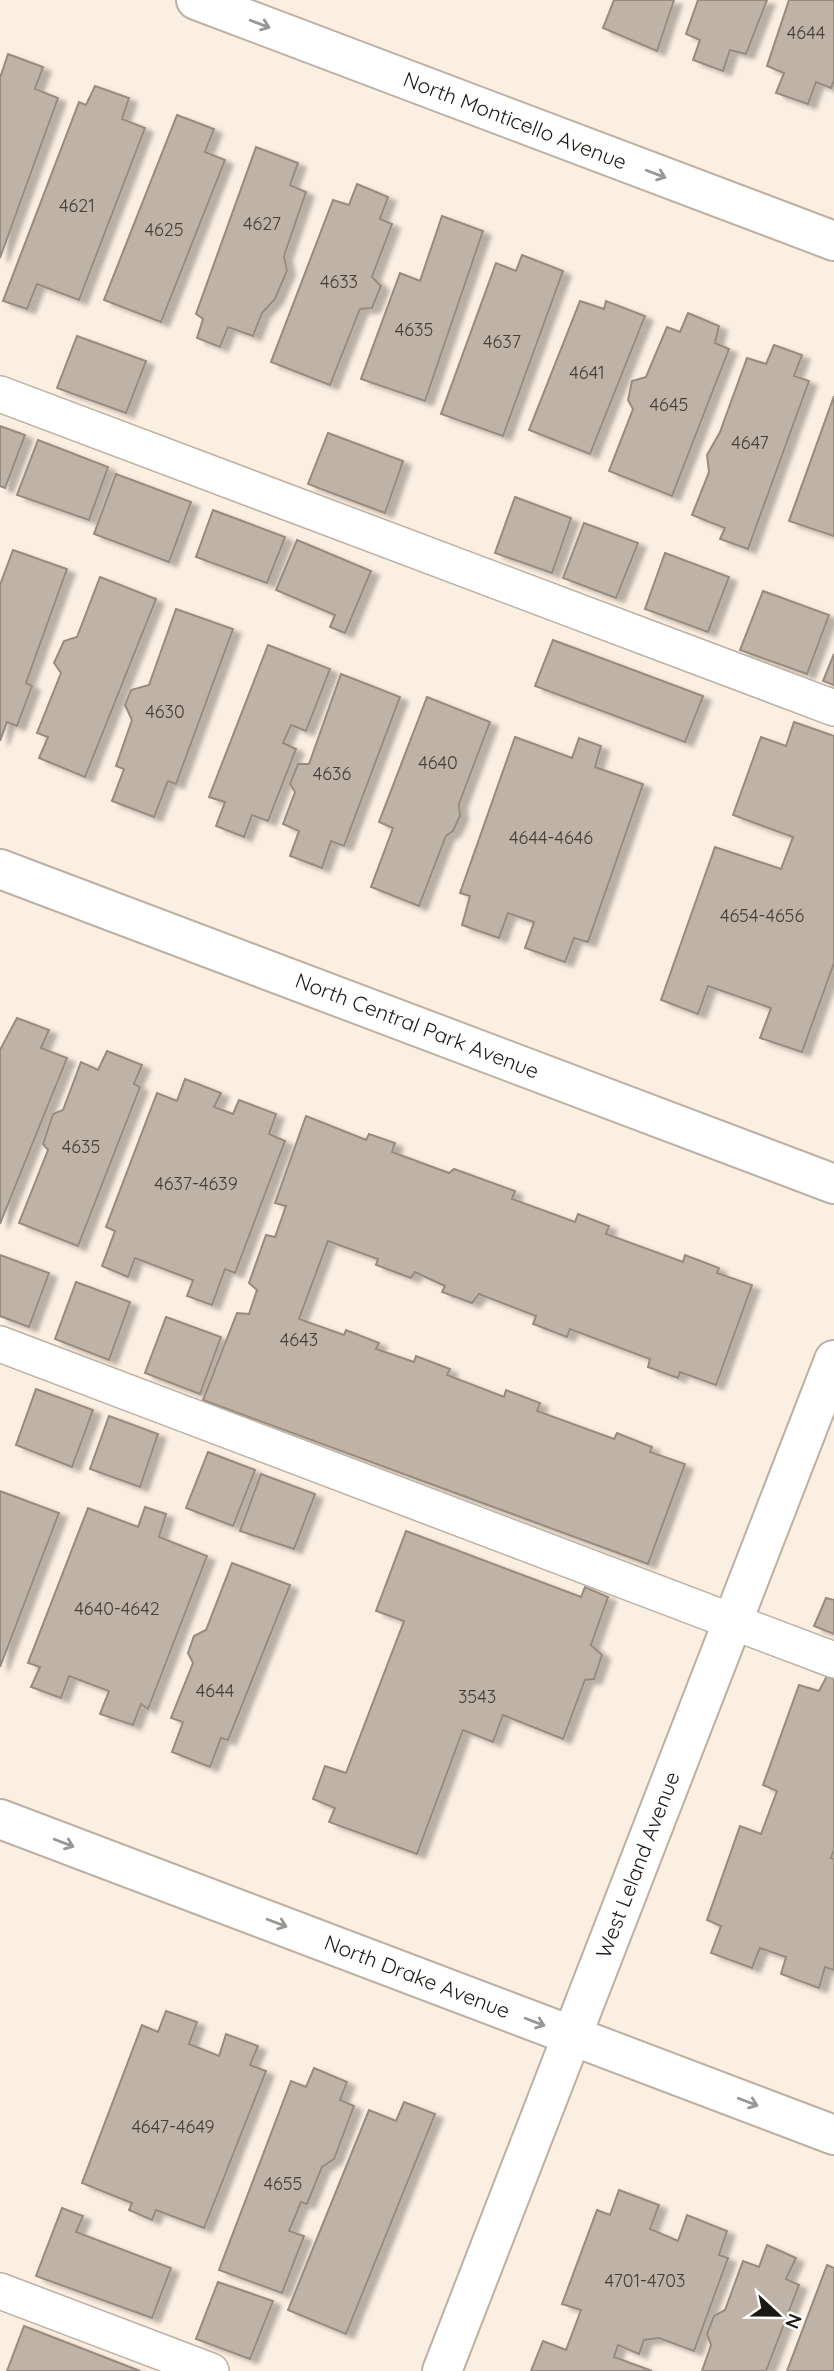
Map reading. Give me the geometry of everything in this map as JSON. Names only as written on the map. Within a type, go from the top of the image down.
[{"type":"street","name":"North Monticello Avenue","points":[[196,0],[834,242]]},
{"type":"street","name":"North Central Park Avenue","points":[[0,869],[834,1184]]},
{"type":"street","name":"West Leland Avenue","points":[[442,2371],[834,1360]]},
{"type":"street","name":"North Drake Avenue","points":[[0,1819],[834,2135]]},
{"type":"lane","points":[[0,394],[834,708]]},
{"type":"lane","points":[[0,1344],[834,1660]]},
{"type":"lane","points":[[0,2291],[211,2371]]},
{"type":"building","points":[[614,0],[674,0],[657,51],[603,28]]},
{"type":"building","points":[[698,0],[767,0],[746,54],[730,50],[723,71],[693,60],[700,40],[686,34]]},
{"type":"building","points":[[789,0],[834,0],[834,80],[831,88],[816,82],[808,104],[776,93],[784,73],[767,66]]},
{"type":"building","points":[[8,54],[43,67],[35,89],[58,98],[0,258],[0,78]]},
{"type":"building","points":[[95,86],[129,98],[122,119],[145,128],[79,300],[37,284],[27,309],[3,301],[79,102],[86,105]]},
{"type":"building","points":[[177,115],[214,129],[205,152],[225,160],[161,322],[104,300]]},
{"type":"building","points":[[256,147],[298,163],[290,185],[306,192],[284,256],[287,271],[275,299],[262,313],[253,336],[228,327],[220,347],[197,338],[203,319],[196,314]]},
{"type":"building","points":[[357,184],[388,197],[380,219],[392,224],[372,277],[381,286],[372,308],[360,309],[330,385],[271,362],[333,200],[349,205]]},
{"type":"building","points":[[442,216],[483,231],[425,401],[361,379],[400,273],[420,281]]},
{"type":"building","points":[[522,255],[563,271],[503,436],[441,414],[496,263],[516,271]]},
{"type":"building","points":[[580,301],[604,309],[606,301],[645,316],[590,454],[529,430]]},
{"type":"building","points":[[688,313],[719,326],[715,343],[729,349],[672,496],[609,471],[633,409],[628,400],[632,381],[646,377],[667,327],[680,332]]},
{"type":"building","points":[[77,336],[146,361],[126,413],[57,388]]},
{"type":"building","points":[[774,345],[802,355],[794,376],[809,381],[748,549],[720,539],[725,528],[692,515],[709,472],[707,455],[720,432],[747,358],[766,364]]},
{"type":"building","points":[[834,396],[834,536],[789,521]]},
{"type":"building","points":[[0,426],[25,435],[5,488],[0,486]]},
{"type":"building","points":[[328,433],[403,461],[385,513],[308,484]]},
{"type":"building","points":[[38,440],[108,467],[89,520],[17,495]]},
{"type":"building","points":[[116,474],[191,502],[169,562],[94,534]]},
{"type":"building","points":[[515,497],[571,518],[552,573],[495,553]]},
{"type":"building","points":[[213,510],[285,537],[267,583],[196,557]]},
{"type":"building","points":[[584,523],[638,543],[616,598],[563,578]]},
{"type":"building","points":[[297,540],[371,571],[345,633],[330,627],[335,615],[276,590]]},
{"type":"building","points":[[13,550],[67,569],[26,683],[32,686],[17,726],[7,722],[0,741],[0,585]]},
{"type":"building","points":[[665,553],[729,577],[708,632],[645,609]]},
{"type":"building","points":[[100,577],[156,599],[85,777],[39,758],[48,737],[37,733],[61,673],[54,663],[64,641],[77,637]]},
{"type":"building","points":[[763,591],[829,615],[807,674],[740,650]]},
{"type":"building","points":[[176,609],[233,629],[176,784],[168,781],[154,817],[112,801],[124,769],[116,766],[132,720],[125,705],[131,690],[149,685]]},
{"type":"building","points":[[553,640],[703,696],[685,742],[535,686]]},
{"type":"building","points":[[268,645],[330,669],[306,731],[291,725],[283,743],[296,749],[268,821],[252,815],[244,837],[216,826],[225,802],[209,797]]},
{"type":"building","points":[[834,654],[834,685],[823,681]]},
{"type":"building","points":[[341,674],[400,697],[344,846],[331,841],[322,868],[290,856],[299,831],[283,824],[295,792],[290,784],[298,764],[309,764]]},
{"type":"building","points":[[427,697],[490,722],[459,804],[460,816],[453,831],[446,836],[419,906],[371,887],[393,828],[379,822]]},
{"type":"building","points":[[794,722],[834,736],[834,963],[802,1052],[760,1038],[771,1008],[708,986],[698,1014],[661,1000],[715,847],[781,869],[793,837],[733,815],[761,737],[786,746]]},
{"type":"building","points":[[515,737],[572,758],[579,738],[601,746],[595,767],[643,784],[588,942],[574,938],[565,962],[525,948],[534,922],[508,913],[499,938],[462,925],[470,896],[460,893]]},
{"type":"building","points":[[17,1018],[49,1030],[41,1048],[67,1058],[0,1224],[0,1050]]},
{"type":"building","points":[[107,1051],[142,1065],[134,1084],[140,1087],[78,1246],[19,1223],[48,1150],[43,1144],[53,1114],[63,1110],[81,1062],[98,1070]]},
{"type":"building","points":[[185,1079],[221,1093],[214,1107],[233,1114],[239,1100],[276,1114],[269,1134],[285,1141],[235,1273],[225,1269],[212,1305],[187,1296],[193,1280],[135,1258],[128,1277],[102,1266],[115,1231],[106,1227],[157,1093],[177,1101]]},
{"type":"building","points":[[306,1116],[366,1140],[369,1134],[395,1143],[392,1152],[449,1173],[454,1169],[515,1191],[512,1199],[575,1222],[578,1214],[609,1226],[606,1234],[683,1262],[685,1255],[719,1268],[717,1273],[752,1285],[716,1385],[680,1372],[678,1378],[648,1367],[650,1359],[570,1329],[567,1337],[533,1324],[536,1316],[479,1294],[472,1303],[442,1292],[445,1286],[415,1272],[411,1278],[376,1265],[378,1259],[328,1241],[299,1319],[344,1335],[346,1330],[379,1343],[376,1349],[414,1362],[416,1356],[450,1369],[447,1375],[504,1397],[506,1390],[540,1403],[537,1411],[614,1439],[617,1433],[652,1447],[650,1452],[685,1464],[648,1564],[203,1400],[237,1313],[249,1314],[257,1290],[249,1283],[266,1235],[275,1237],[286,1206],[275,1203]]},
{"type":"building","points":[[0,1255],[49,1273],[29,1327],[0,1316]]},
{"type":"building","points":[[76,1282],[130,1302],[109,1360],[55,1339]]},
{"type":"building","points":[[166,1317],[221,1337],[200,1394],[145,1373]]},
{"type":"building","points":[[36,1389],[93,1410],[72,1467],[16,1445]]},
{"type":"building","points":[[109,1416],[158,1434],[140,1487],[90,1469]]},
{"type":"building","points":[[208,1452],[255,1470],[233,1526],[186,1508]]},
{"type":"building","points":[[261,1474],[315,1494],[294,1549],[240,1531]]},
{"type":"building","points":[[0,1491],[59,1513],[0,1667]]},
{"type":"building","points":[[145,1507],[166,1514],[159,1537],[207,1556],[148,1709],[141,1704],[133,1725],[100,1714],[109,1691],[69,1676],[61,1698],[31,1687],[40,1667],[28,1663],[88,1508],[138,1527]]},
{"type":"building","points":[[406,1531],[581,1597],[585,1587],[608,1597],[591,1645],[602,1655],[594,1679],[585,1680],[563,1739],[503,1715],[493,1742],[463,1730],[417,1854],[329,1822],[335,1808],[313,1799],[325,1766],[346,1773],[404,1621],[376,1611]]},
{"type":"building","points":[[232,1563],[290,1585],[228,1740],[221,1738],[210,1767],[172,1752],[183,1722],[171,1718],[193,1663],[188,1653],[194,1636],[206,1630]]},
{"type":"building","points":[[826,1598],[834,1600],[834,1634],[814,1626]]},
{"type":"building","points":[[827,1676],[834,1678],[834,1850],[831,1858],[834,1859],[834,1970],[825,1967],[819,1988],[781,1974],[786,1957],[760,1948],[752,1968],[711,1953],[721,1926],[707,1920],[740,1826],[761,1834],[777,1791],[763,1785],[799,1685],[819,1691]]},
{"type":"building","points":[[166,2011],[197,2022],[189,2044],[219,2056],[226,2034],[258,2046],[250,2065],[266,2071],[204,2228],[156,2210],[152,2220],[129,2210],[132,2203],[82,2183],[142,2025],[158,2032]]},
{"type":"building","points":[[314,2068],[347,2082],[340,2100],[354,2106],[334,2159],[322,2167],[307,2204],[301,2202],[289,2231],[304,2236],[282,2293],[219,2270],[291,2081],[306,2087]]},
{"type":"building","points":[[404,2102],[435,2114],[346,2334],[288,2310],[369,2110],[396,2121]]},
{"type":"building","points":[[619,2190],[659,2205],[650,2229],[678,2241],[687,2215],[727,2231],[719,2255],[728,2258],[694,2351],[659,2338],[644,2340],[639,2354],[618,2345],[614,2357],[652,2371],[531,2371],[543,2341],[566,2350],[581,2310],[562,2304],[597,2210],[610,2215]]},
{"type":"building","points":[[62,2208],[83,2216],[76,2232],[171,2268],[152,2318],[36,2276]]},
{"type":"building","points":[[767,2245],[796,2258],[786,2279],[799,2285],[766,2371],[702,2371],[711,2345],[707,2334],[714,2316],[725,2310],[743,2261],[759,2267]]},
{"type":"building","points":[[827,2265],[834,2268],[834,2371],[787,2371]]},
{"type":"building","points":[[218,2282],[273,2301],[250,2359],[196,2339]]},
{"type":"building","points":[[24,2326],[140,2371],[7,2371]]}]
